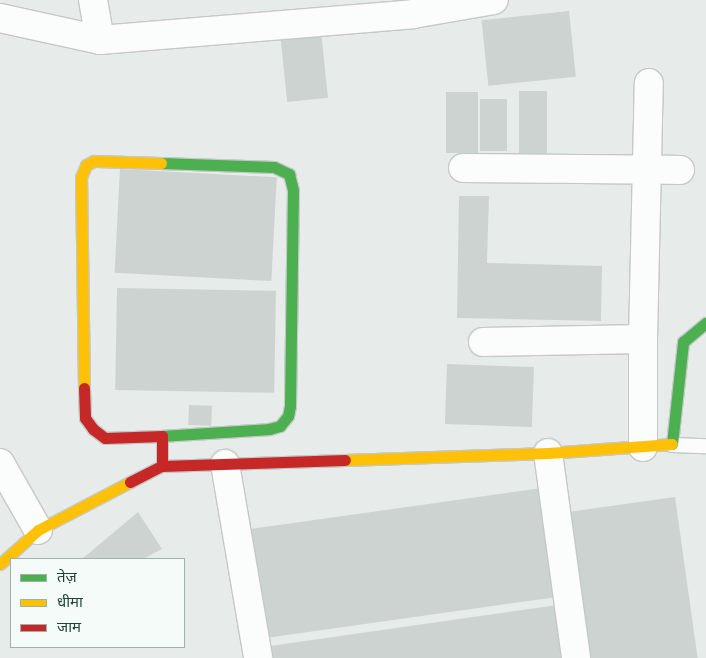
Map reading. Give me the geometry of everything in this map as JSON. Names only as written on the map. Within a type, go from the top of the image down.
[{"type":"street","points":[[93,0],[100,40]]},
{"type":"street","points":[[0,18],[100,40],[413,14],[494,0]]},
{"type":"street","points":[[643,447],[643,339],[649,83]]},
{"type":"street","points":[[94,161],[274,167],[289,174],[294,190],[290,406],[288,416],[280,426],[269,429],[162,436],[105,438],[85,418],[81,177],[86,165],[94,161]]},
{"type":"street","points":[[463,168],[680,170]]},
{"type":"street","points":[[0,564],[38,530],[162,466],[548,453],[672,444],[683,342],[706,323]]},
{"type":"street","points":[[483,342],[643,339]]},
{"type":"street","points":[[162,436],[162,466]]},
{"type":"street","points":[[548,453],[576,658]]},
{"type":"street","points":[[0,463],[38,530]]},
{"type":"street","points":[[225,464],[258,658]]},
{"type":"lane","points":[[672,444],[706,446]]},
{"type":"building","points":[[569,11],[576,77],[488,86],[481,20]]},
{"type":"building","points":[[321,31],[328,98],[287,102],[280,35]]},
{"type":"building","points":[[519,91],[547,91],[547,156],[519,156]]},
{"type":"building","points":[[446,92],[478,92],[478,153],[446,153]]},
{"type":"building","points":[[480,99],[507,99],[507,151],[480,151]]},
{"type":"building","points":[[120,169],[277,177],[271,281],[115,273]]},
{"type":"building","points":[[459,196],[489,196],[487,263],[602,266],[601,321],[457,318]]},
{"type":"building","points":[[117,288],[276,291],[274,393],[115,390]]},
{"type":"building","points":[[447,364],[534,367],[532,427],[445,424]]},
{"type":"building","points":[[189,405],[212,406],[211,426],[188,425]]},
{"type":"building","points":[[542,488],[557,597],[262,638],[247,529]]},
{"type":"building","points":[[675,497],[698,658],[590,658],[569,512]]},
{"type":"building","points":[[138,512],[162,549],[145,558],[83,558]]},
{"type":"building","points":[[558,605],[565,658],[264,658],[263,647]]},
{"type":"traffic: fast","points":[[161,163],[274,167],[289,174],[293,190],[290,406],[288,416],[280,426],[269,429],[162,436]]},
{"type":"traffic: fast","points":[[672,444],[683,342],[706,323]]},
{"type":"traffic: slow","points":[[84,388],[81,177],[86,165],[94,161],[161,163]]},
{"type":"traffic: slow","points":[[345,460],[548,453],[672,444]]},
{"type":"traffic: slow","points":[[0,564],[38,530],[130,482]]},
{"type":"traffic: jam","points":[[84,388],[85,418],[93,429],[105,438],[162,436],[162,466]]},
{"type":"traffic: jam","points":[[130,482],[162,466],[345,460]]}]
